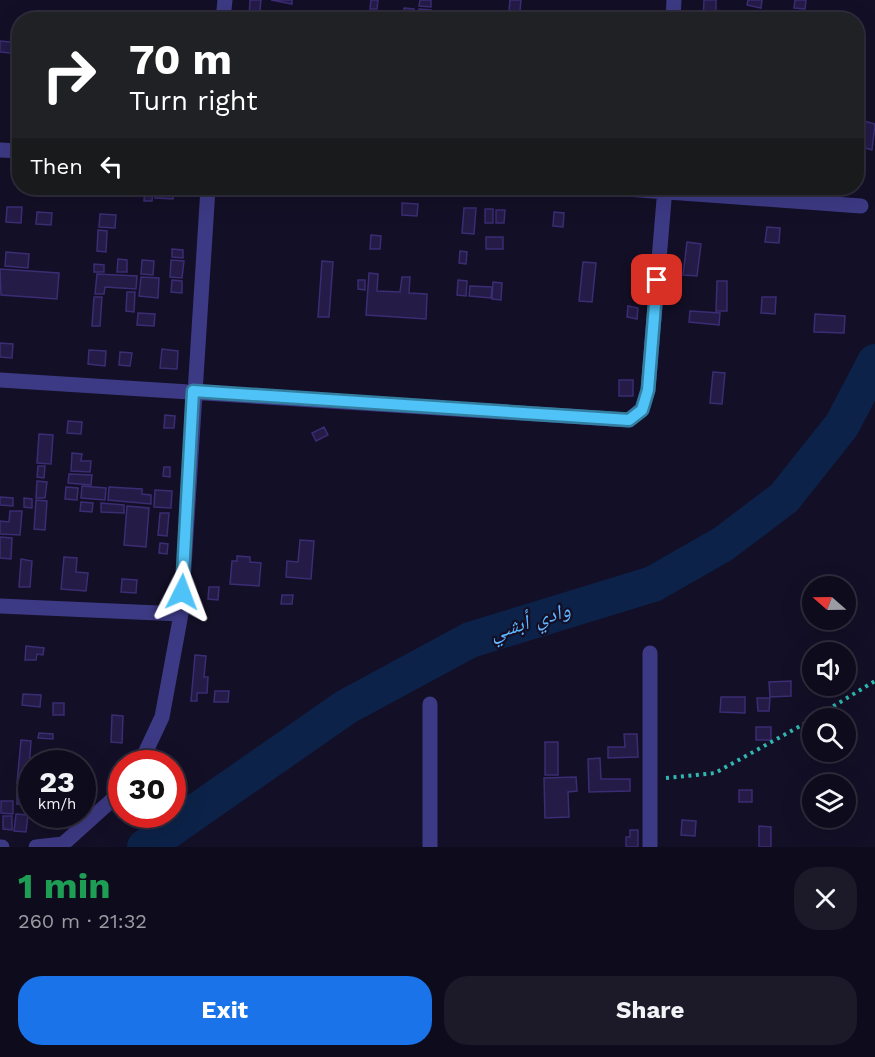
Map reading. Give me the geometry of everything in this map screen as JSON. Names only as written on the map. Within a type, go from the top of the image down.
[{"type":"street","points":[[147,750],[162,717],[181,614],[193,391],[207,195]]},
{"type":"street","points":[[0,380],[629,420],[642,410],[648,390],[664,195]]},
{"type":"street","points":[[734,195],[861,206]]},
{"type":"street","points":[[0,606],[181,614]]},
{"type":"street","points":[[650,653],[650,847]]},
{"type":"street","points":[[430,704],[430,847]]},
{"type":"street","points":[[36,847],[63,844],[108,804]]},
{"type":"path","points":[[832,708],[875,681]]},
{"type":"path","points":[[650,779],[715,773],[802,726]]},
{"type":"building","points":[[250,0],[261,0],[260,12],[249,12]]},
{"type":"building","points":[[271,0],[292,0],[292,4]]},
{"type":"building","points":[[371,0],[378,0],[377,9],[370,9]]},
{"type":"building","points":[[420,0],[431,0],[431,7],[419,6]]},
{"type":"building","points":[[510,0],[521,0],[520,11],[509,11]]},
{"type":"building","points":[[704,0],[716,0],[716,12],[703,12]]},
{"type":"building","points":[[748,0],[762,0],[761,8],[747,5]]},
{"type":"building","points":[[795,0],[806,0],[805,9],[794,8]]},
{"type":"building","points":[[404,8],[414,9],[414,12],[404,12]]},
{"type":"building","points":[[419,9],[431,10],[431,12],[419,12]]},
{"type":"building","points":[[0,41],[12,42],[12,53],[0,52]]},
{"type":"building","points":[[864,121],[875,124],[872,150],[864,148]]},
{"type":"building","points":[[144,195],[152,195],[152,201],[144,201]]},
{"type":"building","points":[[155,195],[173,195],[173,199],[155,198]]},
{"type":"building","points":[[402,203],[418,204],[417,216],[402,215]]},
{"type":"building","points":[[7,207],[22,207],[21,223],[6,222]]},
{"type":"building","points":[[464,208],[476,208],[474,234],[462,233]]},
{"type":"building","points":[[485,209],[493,209],[493,223],[485,223]]},
{"type":"building","points":[[496,210],[505,210],[504,223],[496,223]]},
{"type":"building","points":[[37,212],[52,213],[51,225],[36,224]]},
{"type":"building","points":[[554,212],[564,213],[563,227],[553,226]]},
{"type":"building","points":[[100,214],[116,215],[115,228],[99,227]]},
{"type":"building","points":[[767,227],[780,228],[779,243],[765,242]]},
{"type":"building","points":[[98,230],[107,231],[106,252],[97,251]]},
{"type":"building","points":[[371,235],[381,236],[380,249],[370,249]]},
{"type":"building","points":[[486,237],[503,237],[503,249],[486,249]]},
{"type":"building","points":[[687,242],[701,244],[697,276],[683,275]]},
{"type":"building","points":[[172,249],[183,250],[183,258],[172,257]]},
{"type":"building","points":[[460,251],[467,252],[466,264],[459,263]]},
{"type":"building","points":[[6,252],[29,254],[28,268],[5,266]]},
{"type":"building","points":[[118,259],[127,260],[127,272],[117,272]]},
{"type":"building","points":[[142,260],[154,261],[153,275],[141,274]]},
{"type":"building","points":[[171,260],[184,261],[182,278],[170,277]]},
{"type":"building","points":[[322,261],[333,262],[329,317],[318,317]]},
{"type":"building","points":[[583,262],[596,263],[592,302],[579,301]]},
{"type":"building","points":[[94,264],[104,265],[104,272],[94,272]]},
{"type":"building","points":[[0,269],[59,273],[57,299],[1,295]]},
{"type":"building","points":[[369,273],[378,274],[377,291],[400,292],[402,277],[410,277],[409,293],[427,294],[426,319],[366,315]]},
{"type":"building","points":[[97,274],[137,276],[136,289],[105,287],[104,294],[95,294]]},
{"type":"building","points":[[141,277],[159,278],[158,298],[139,296]]},
{"type":"building","points":[[172,280],[182,281],[182,293],[171,292]]},
{"type":"building","points":[[358,280],[365,280],[365,290],[358,289]]},
{"type":"building","points":[[458,280],[467,281],[466,296],[457,295]]},
{"type":"building","points":[[717,281],[727,281],[727,311],[716,311]]},
{"type":"building","points":[[493,282],[502,283],[501,300],[492,299]]},
{"type":"building","points":[[470,286],[492,287],[491,298],[469,296]]},
{"type":"building","points":[[127,292],[135,292],[134,312],[126,311]]},
{"type":"building","points":[[94,297],[102,297],[100,326],[92,326]]},
{"type":"building","points":[[762,297],[776,297],[775,314],[761,313]]},
{"type":"building","points":[[628,306],[638,308],[637,319],[627,317]]},
{"type":"building","points":[[690,311],[720,313],[719,325],[689,322]]},
{"type":"building","points":[[138,313],[155,314],[154,326],[137,325]]},
{"type":"building","points":[[815,314],[845,316],[844,333],[814,332]]},
{"type":"building","points":[[0,343],[13,344],[12,358],[0,357]]},
{"type":"building","points":[[162,349],[178,351],[177,369],[160,368]]},
{"type":"building","points":[[89,350],[106,351],[105,366],[88,364]]},
{"type":"building","points":[[120,352],[132,353],[130,366],[119,365]]},
{"type":"building","points":[[713,372],[725,373],[722,404],[710,403]]},
{"type":"building","points":[[619,380],[633,380],[633,396],[619,396]]},
{"type":"building","points":[[165,415],[175,416],[174,428],[164,428]]},
{"type":"building","points":[[68,421],[82,422],[81,434],[67,433]]},
{"type":"building","points":[[324,427],[328,435],[316,441],[312,433]]},
{"type":"building","points":[[39,434],[53,435],[51,464],[37,463]]},
{"type":"building","points":[[72,453],[82,454],[81,461],[91,461],[90,472],[71,471]]},
{"type":"building","points":[[38,466],[45,466],[44,478],[37,477]]},
{"type":"building","points":[[164,467],[170,467],[170,477],[163,476]]},
{"type":"building","points":[[69,474],[92,475],[91,485],[68,483]]},
{"type":"building","points":[[37,481],[47,482],[45,498],[36,498]]},
{"type":"building","points":[[82,486],[106,488],[105,500],[81,498]]},
{"type":"building","points":[[66,487],[78,488],[77,500],[65,499]]},
{"type":"building","points":[[109,487],[142,489],[142,494],[151,495],[151,504],[108,500]]},
{"type":"building","points":[[155,490],[172,491],[171,508],[154,507]]},
{"type":"building","points":[[0,497],[13,498],[13,506],[0,505]]},
{"type":"building","points":[[24,498],[32,499],[32,508],[24,507]]},
{"type":"building","points":[[36,500],[47,501],[45,530],[34,529]]},
{"type":"building","points":[[81,502],[93,503],[92,512],[80,511]]},
{"type":"building","points":[[101,503],[124,505],[124,513],[101,512]]},
{"type":"building","points":[[127,506],[149,508],[146,547],[124,545]]},
{"type":"building","points":[[10,511],[22,511],[20,535],[0,534],[0,521],[9,522]]},
{"type":"building","points":[[160,513],[169,513],[167,536],[158,535]]},
{"type":"building","points":[[0,537],[12,538],[11,559],[0,558]]},
{"type":"building","points":[[300,540],[314,541],[311,579],[286,577],[287,561],[298,562]]},
{"type":"building","points":[[160,543],[168,544],[167,554],[159,553]]},
{"type":"building","points":[[237,556],[250,557],[250,562],[261,563],[259,586],[230,584],[232,561],[237,561]]},
{"type":"building","points":[[64,557],[77,558],[76,572],[88,573],[86,591],[61,589]]},
{"type":"building","points":[[21,559],[32,561],[30,587],[19,587]]},
{"type":"building","points":[[122,579],[137,580],[136,593],[121,592]]},
{"type":"building","points":[[209,587],[219,587],[218,600],[208,599]]},
{"type":"building","points":[[282,595],[293,595],[292,604],[281,604]]},
{"type":"building","points":[[26,646],[44,648],[43,655],[37,654],[36,660],[25,660]]},
{"type":"building","points":[[195,655],[206,656],[204,677],[208,677],[207,693],[197,693],[197,701],[191,701]]},
{"type":"building","points":[[791,681],[791,696],[770,697],[769,682]]},
{"type":"building","points":[[215,691],[229,691],[228,702],[214,702]]},
{"type":"building","points":[[23,694],[41,695],[40,707],[22,705]]},
{"type":"building","points":[[721,697],[745,697],[745,713],[720,712]]},
{"type":"building","points":[[757,698],[770,698],[769,711],[758,711]]},
{"type":"building","points":[[53,703],[64,703],[64,715],[53,715]]},
{"type":"building","points":[[112,715],[123,716],[122,743],[111,742]]},
{"type":"building","points":[[756,727],[771,727],[771,740],[756,740]]},
{"type":"building","points":[[39,733],[53,734],[53,739],[38,738]]},
{"type":"building","points":[[624,734],[637,734],[638,757],[608,758],[608,747],[625,747]]},
{"type":"building","points":[[21,740],[31,741],[30,750],[20,750]]},
{"type":"building","points":[[545,742],[558,742],[558,775],[545,775]]},
{"type":"building","points":[[600,758],[601,779],[630,779],[630,791],[589,792],[588,759]]},
{"type":"building","points":[[576,777],[577,791],[568,792],[569,817],[545,818],[544,778]]},
{"type":"building","points":[[739,790],[752,790],[752,802],[739,802]]},
{"type":"building","points":[[1,801],[13,801],[13,814],[1,813]]},
{"type":"building","points":[[16,814],[18,814],[18,828],[26,828],[26,832],[14,831]]},
{"type":"building","points":[[3,816],[12,816],[12,830],[3,829]]},
{"type":"building","points":[[682,820],[696,821],[695,836],[681,835]]},
{"type":"building","points":[[759,826],[771,827],[771,847],[759,847]]},
{"type":"building","points":[[630,830],[638,830],[638,847],[626,847],[626,837],[630,837]]},
{"type":"waterway","name":"وادي أبشي","points":[[145,847],[346,707],[470,640],[653,584],[723,544],[784,498],[842,425],[875,362]]},
{"type":"route","points":[[182,592],[193,391],[629,420],[642,410],[648,390],[657,280]]}]
